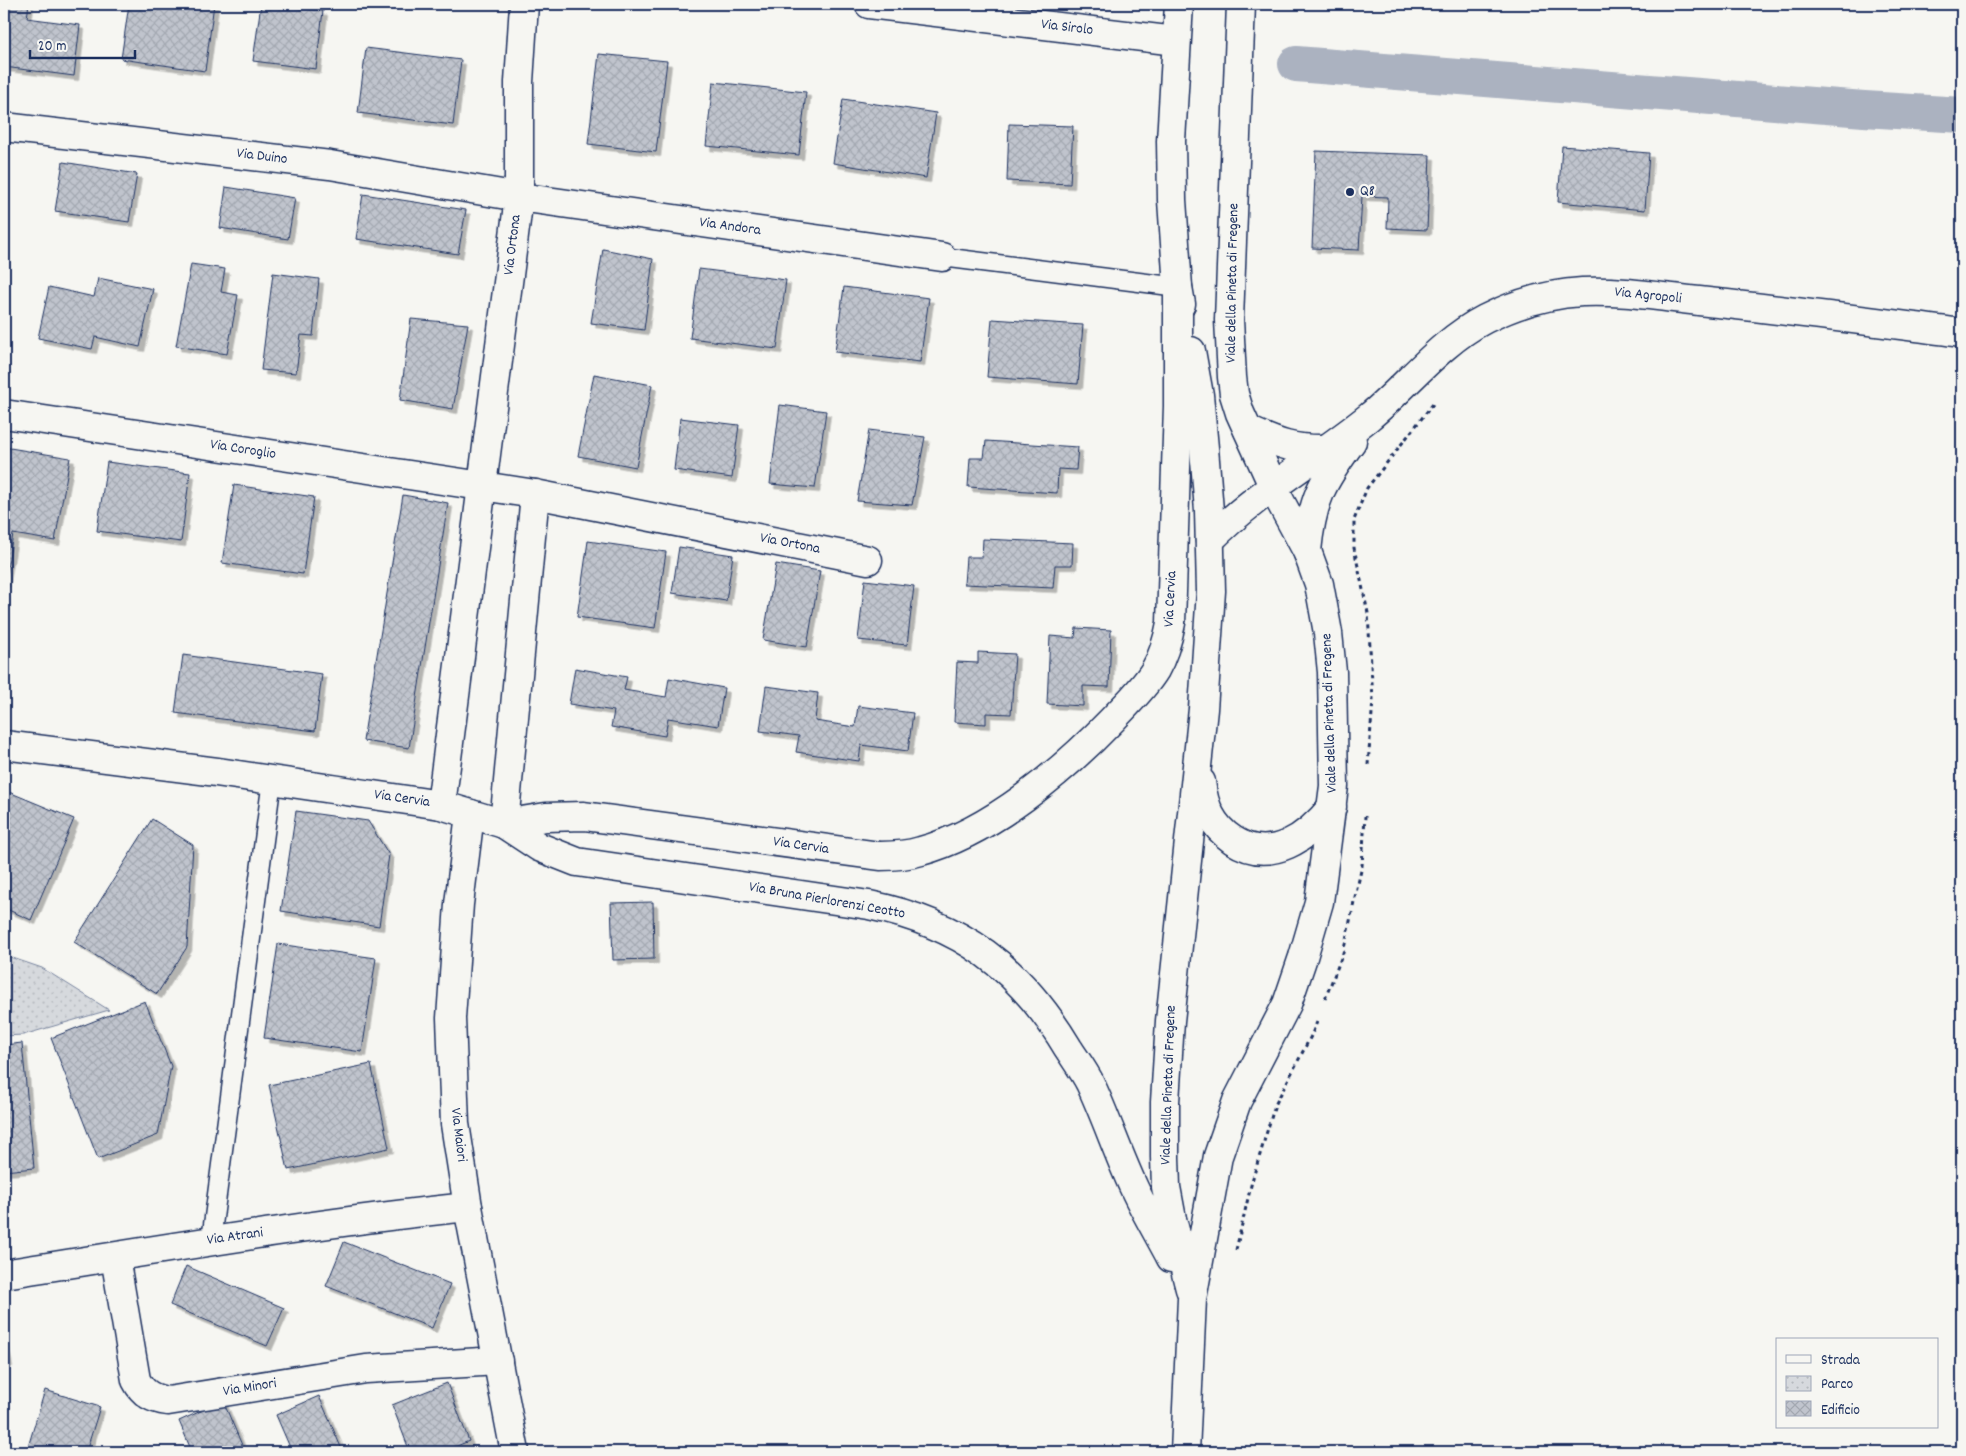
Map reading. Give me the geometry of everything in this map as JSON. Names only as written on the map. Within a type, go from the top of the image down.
[{"type":"street","name":"Via Ortona","points":[[441,805],[519,197],[519,82],[524,4]]},
{"type":"street","name":"Via Sirolo","points":[[869,4],[1176,42]]},
{"type":"street","name":"Viale della Pineta di Fregene","points":[[1179,4],[1171,141],[1172,200],[1178,287],[1199,395],[1209,502],[1210,540],[1210,609],[1198,756],[1170,1021],[1165,1120],[1166,1187],[1192,1299]]},
{"type":"street","name":"Viale della Pineta di Fregene","points":[[1185,1452],[1192,1299],[1218,1156],[1237,1101],[1287,1004],[1304,957],[1319,902],[1332,807],[1334,776],[1332,672],[1328,633],[1319,584],[1308,550],[1273,488],[1234,394],[1229,320],[1241,4]]},
{"type":"street","name":"Via Duino","points":[[4,127],[330,165],[519,197]]},
{"type":"street","name":"Via Andora","points":[[519,197],[942,256]]},
{"type":"street","name":"Via Cervia","points":[[4,745],[272,780],[441,805],[504,824],[546,817],[584,816],[871,856],[891,856],[920,852],[961,836],[1001,813],[1045,780],[1087,746],[1135,696],[1156,668],[1169,633],[1178,406],[1178,287]]},
{"type":"street","name":"Via Agropoli","points":[[1371,415],[1414,374],[1464,332],[1483,320],[1526,302],[1580,292],[1608,292],[1747,306],[1962,333]]},
{"type":"street","name":"Via Coroglio","points":[[4,414],[535,494]]},
{"type":"street","points":[[1210,540],[1242,510],[1328,449],[1371,415]]},
{"type":"street","points":[[1308,550],[1312,510],[1324,482],[1371,415]]},
{"type":"street","points":[[1248,430],[1268,439],[1297,448],[1328,449]]},
{"type":"street","name":"Via Ortona","points":[[535,494],[868,560]]},
{"type":"street","points":[[504,824],[535,494]]},
{"type":"street","points":[[1198,756],[1202,788],[1210,815],[1217,827],[1227,836],[1249,848],[1273,849],[1290,843],[1315,827],[1332,807]]},
{"type":"street","name":"Via Maiori","points":[[470,814],[459,904],[451,1018],[455,1124],[468,1207],[515,1452]]},
{"type":"street","name":"Via Bruna Pierlorenzi Ceotto","points":[[504,824],[539,847],[577,862],[897,911],[942,927],[981,950],[1022,985],[1056,1028],[1089,1082],[1134,1188],[1192,1299]]},
{"type":"street","name":"Via Atrani","points":[[4,1274],[211,1240],[381,1216],[468,1207]]},
{"type":"street","name":"Via Minori","points":[[115,1257],[136,1380],[148,1395],[156,1400],[168,1401],[366,1369],[498,1361]]},
{"type":"lane","points":[[942,256],[1178,287]]},
{"type":"lane","points":[[211,1240],[272,780]]},
{"type":"green space","points":[[4,955],[42,968],[109,1010],[23,1035],[4,1036]]},
{"type":"building","points":[[4,4],[29,4],[27,18],[80,25],[74,76],[4,67]]},
{"type":"building","points":[[129,4],[214,4],[205,71],[121,59]]},
{"type":"building","points":[[261,4],[323,11],[316,69],[253,61]]},
{"type":"building","points":[[366,48],[461,60],[453,125],[358,113]]},
{"type":"building","points":[[599,54],[667,61],[656,152],[588,144]]},
{"type":"building","points":[[713,82],[806,92],[799,155],[706,146]]},
{"type":"building","points":[[843,99],[936,113],[926,178],[833,163]]},
{"type":"building","points":[[1009,124],[1073,126],[1070,184],[1007,181]]},
{"type":"building","points":[[1562,146],[1649,153],[1645,210],[1558,202]]},
{"type":"building","points":[[1316,151],[1430,155],[1427,230],[1387,228],[1388,197],[1362,196],[1359,250],[1312,248]]},
{"type":"building","points":[[63,162],[137,174],[129,222],[55,211]]},
{"type":"building","points":[[226,187],[295,198],[288,239],[220,228]]},
{"type":"building","points":[[363,194],[466,210],[458,254],[356,239]]},
{"type":"building","points":[[603,249],[653,259],[644,330],[591,323]]},
{"type":"building","points":[[191,264],[225,269],[221,292],[238,295],[227,354],[176,346]]},
{"type":"building","points":[[699,269],[786,280],[777,349],[690,338]]},
{"type":"building","points":[[273,273],[319,279],[313,336],[301,335],[296,373],[261,370]]},
{"type":"building","points":[[98,278],[153,289],[140,347],[95,337],[92,349],[38,338],[49,287],[94,297]]},
{"type":"building","points":[[844,287],[929,298],[920,362],[835,352]]},
{"type":"building","points":[[411,319],[468,324],[453,409],[400,400]]},
{"type":"building","points":[[992,319],[1083,325],[1078,384],[987,377]]},
{"type":"building","points":[[594,374],[652,385],[636,467],[578,456]]},
{"type":"building","points":[[780,405],[826,411],[815,488],[770,484]]},
{"type":"building","points":[[680,418],[739,425],[732,478],[674,470]]},
{"type":"building","points":[[869,430],[925,437],[912,505],[857,501]]},
{"type":"building","points":[[986,441],[1078,447],[1076,470],[1058,469],[1057,493],[968,487],[970,458],[984,458]]},
{"type":"building","points":[[4,447],[70,458],[55,541],[13,534],[5,583]]},
{"type":"building","points":[[107,462],[190,473],[181,542],[97,531]]},
{"type":"building","points":[[234,485],[314,497],[303,574],[222,563]]},
{"type":"building","points":[[403,495],[448,503],[409,748],[363,741]]},
{"type":"building","points":[[983,539],[1073,543],[1072,565],[1055,565],[1053,588],[964,584],[966,557],[982,557]]},
{"type":"building","points":[[588,541],[666,552],[655,628],[577,617]]},
{"type":"building","points":[[679,547],[733,555],[726,601],[672,593]]},
{"type":"building","points":[[776,564],[820,571],[807,647],[763,640]]},
{"type":"building","points":[[865,580],[914,586],[907,645],[858,640]]},
{"type":"building","points":[[1076,628],[1111,630],[1109,687],[1083,686],[1083,706],[1047,704],[1050,636],[1075,638]]},
{"type":"building","points":[[978,652],[1015,654],[1011,714],[986,713],[986,724],[954,722],[957,662],[978,663]]},
{"type":"building","points":[[183,655],[322,674],[315,731],[175,713]]},
{"type":"building","points":[[575,668],[627,677],[624,690],[666,697],[669,678],[724,688],[718,726],[668,718],[665,736],[611,727],[614,711],[569,704]]},
{"type":"building","points":[[766,686],[818,693],[815,721],[855,727],[858,706],[913,713],[908,751],[861,745],[859,761],[796,752],[799,736],[760,731]]},
{"type":"building","points":[[4,790],[74,819],[31,920],[4,908]]},
{"type":"building","points":[[296,811],[368,821],[389,855],[379,926],[281,911]]},
{"type":"building","points":[[152,819],[193,845],[187,947],[157,994],[74,942]]},
{"type":"building","points":[[653,902],[654,959],[613,960],[611,903]]},
{"type":"building","points":[[278,944],[376,958],[362,1052],[264,1038]]},
{"type":"building","points":[[145,1001],[171,1066],[158,1135],[98,1159],[51,1038]]},
{"type":"building","points":[[22,1043],[34,1168],[4,1171],[4,1045]]},
{"type":"building","points":[[371,1064],[389,1148],[288,1170],[269,1085]]},
{"type":"building","points":[[344,1242],[450,1284],[432,1328],[326,1286]]},
{"type":"building","points":[[186,1266],[284,1308],[267,1346],[170,1305]]},
{"type":"building","points":[[4,1340],[8,1362],[4,1363]]},
{"type":"building","points":[[447,1383],[469,1441],[452,1448],[453,1452],[410,1452],[392,1405]]},
{"type":"building","points":[[45,1390],[100,1407],[86,1452],[37,1452],[38,1449],[28,1447]]},
{"type":"building","points":[[319,1396],[343,1452],[292,1452],[276,1415]]},
{"type":"building","points":[[223,1401],[245,1452],[192,1452],[179,1421]]},
{"type":"waterway","points":[[1296,64],[1864,109],[1962,115]]},
{"type":"place","name":"Q8","points":[[1350,192]]}]
